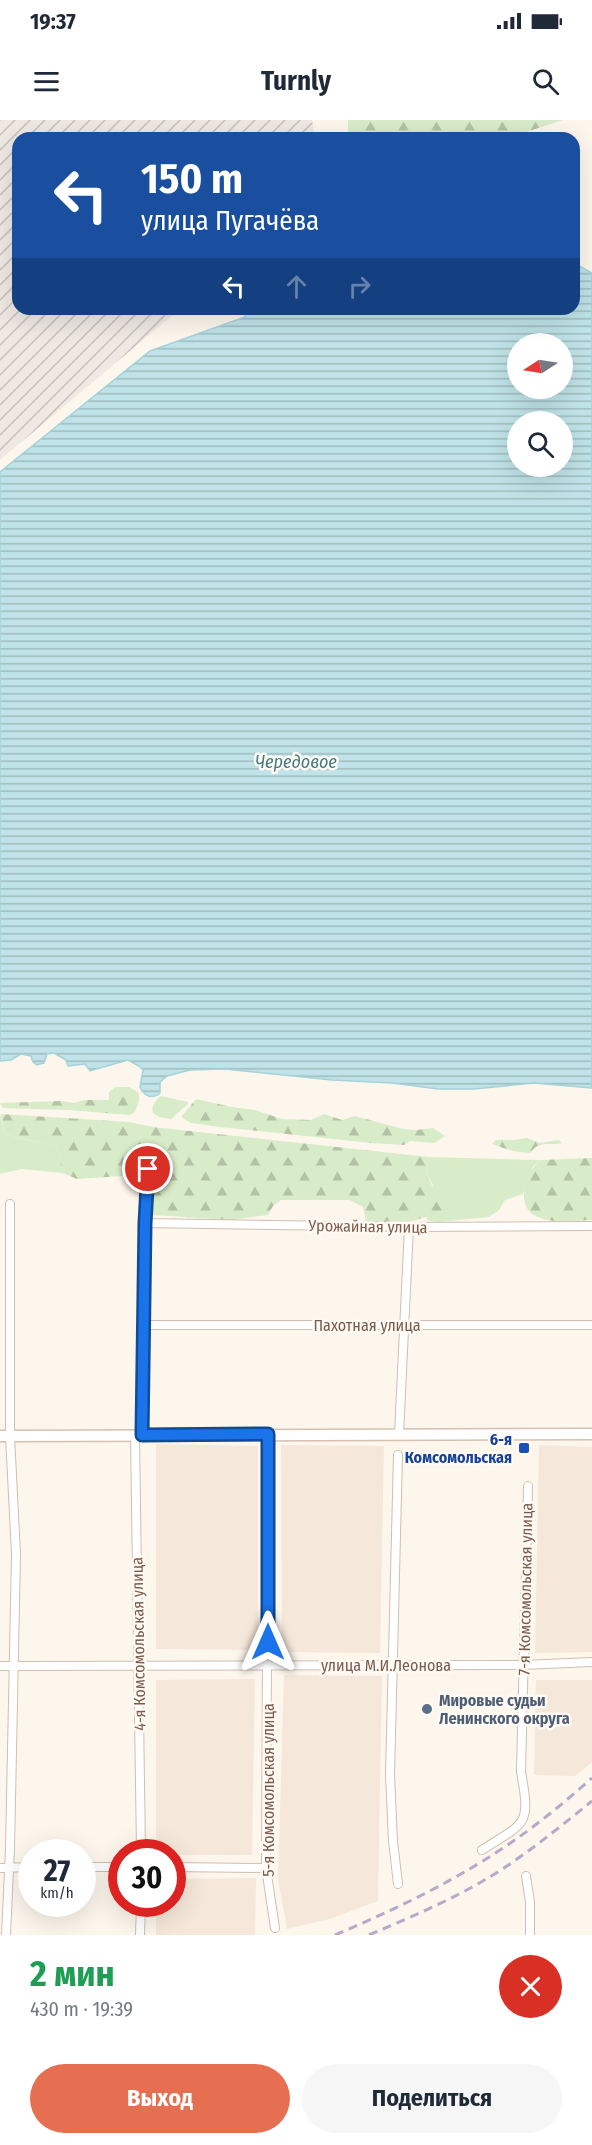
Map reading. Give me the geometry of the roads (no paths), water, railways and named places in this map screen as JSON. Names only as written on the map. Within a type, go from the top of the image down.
[{"type":"main road","points":[[5,1436],[592,1434]]},
{"type":"street","name":"4-я Комсомольская улица","points":[[141,1839],[138,1435],[148,1169]]},
{"type":"street","points":[[6,1935],[4,1868],[10,1849],[16,1554],[5,1436],[10,1204]]},
{"type":"street","name":"Урожайная улица","points":[[145,1223],[409,1227],[592,1226]]},
{"type":"street","points":[[399,1434],[409,1227]]},
{"type":"street","name":"Пахотная улица","points":[[142,1325],[592,1325]]},
{"type":"street","name":"5-я Комсомольская улица","points":[[268,1434],[267,1868],[275,1928]]},
{"type":"street","points":[[398,1455],[390,1775],[393,1841],[398,1884]]},
{"type":"street","name":"7-я Комсомольская улица","points":[[482,1850],[518,1827],[524,1819],[526,1803],[521,1773],[528,1486]]},
{"type":"street","name":"улица М.И.Леонова","points":[[0,1666],[523,1665],[592,1662]]},
{"type":"street","points":[[186,1867],[267,1868]]},
{"type":"street","points":[[526,1876],[530,1902],[530,1935]]},
{"type":"street","points":[[140,1935],[141,1917]]},
{"type":"water","name":"Чередовое","points":[[580,267],[592,273],[592,1088],[534,1083],[474,1089],[438,1089],[225,1069],[190,1070],[167,1076],[160,1082],[160,1093],[151,1097],[146,1095],[140,1087],[143,1070],[128,1060],[90,1071],[85,1064],[68,1066],[66,1060],[54,1053],[47,1054],[44,1063],[37,1065],[31,1056],[21,1054],[11,1060],[0,1061],[0,472],[150,351],[246,315],[580,315]]},
{"type":"railway","points":[[335,1935],[416,1898],[469,1870],[519,1837],[592,1778]]},
{"type":"railway","points":[[369,1935],[448,1900],[493,1875],[531,1849],[592,1801]]},
{"type":"place","name":"6-я Комсомольская","points":[[524,1448]]},
{"type":"place","name":"Мировые судьи Ленинского округа","points":[[427,1709]]}]
